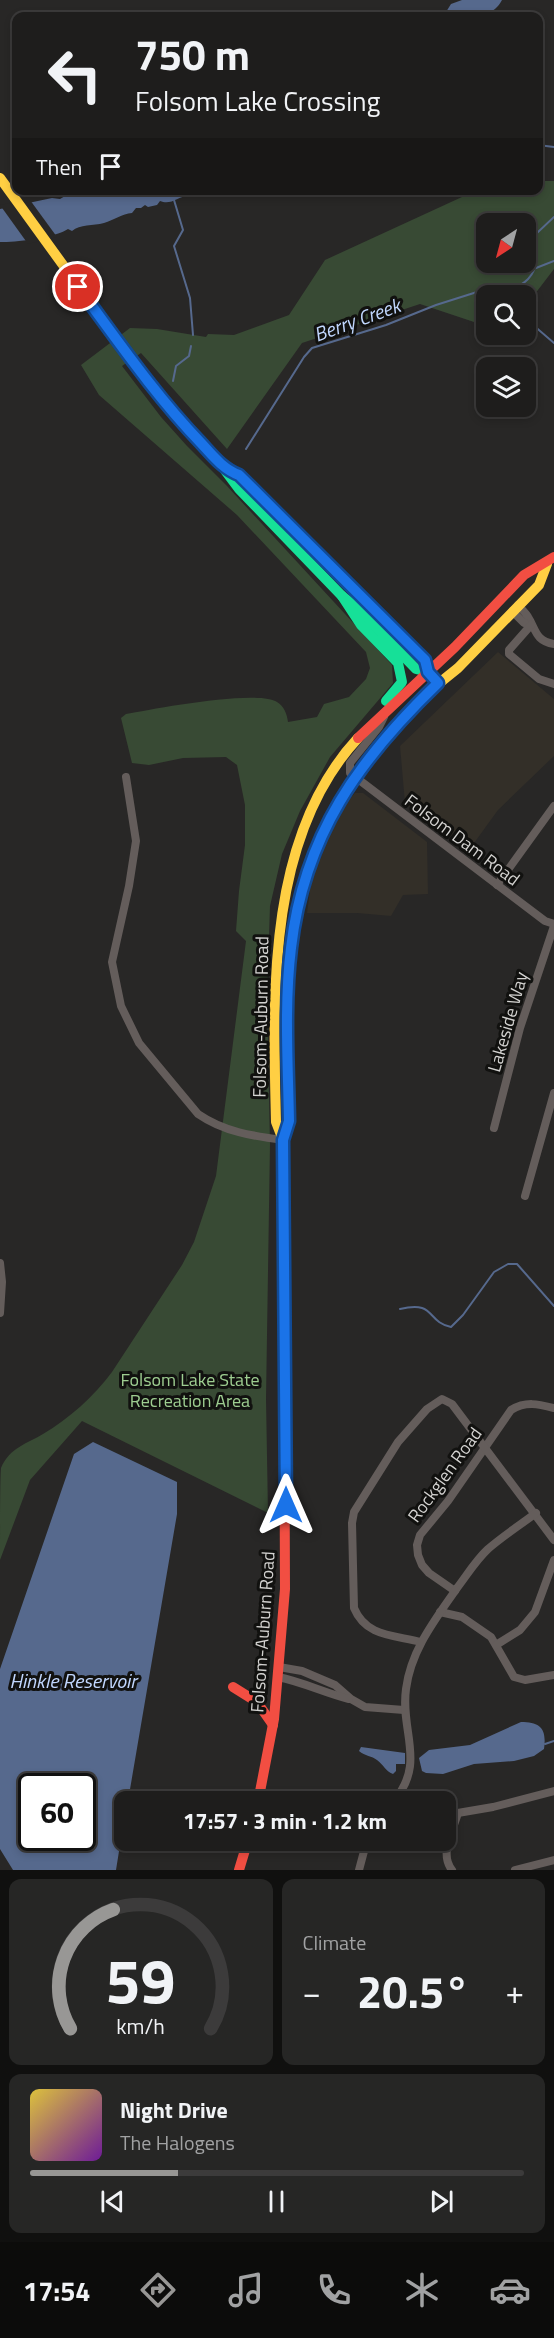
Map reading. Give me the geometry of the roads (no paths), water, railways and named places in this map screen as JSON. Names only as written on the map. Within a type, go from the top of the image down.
[{"type":"main road","points":[[0,178],[12,195]]},
{"type":"main road","points":[[12,195],[174,415],[227,471],[239,489],[342,596],[357,608],[416,669],[428,672]]},
{"type":"main road","points":[[227,471],[239,475],[425,660],[428,672],[438,683]]},
{"type":"main road","name":"Folsom-Auburn Road","points":[[283,1140],[276,1122],[274,1013],[277,935],[282,900],[295,855],[316,801],[338,764],[368,729],[447,657],[526,573],[550,560]]},
{"type":"main road","name":"Folsom-Auburn Road","points":[[260,1791],[273,1725],[279,1672],[286,1551],[283,1140],[289,1121],[288,974],[296,916],[314,854],[334,809],[354,777],[376,747],[539,585],[550,560]]},
{"type":"main road","points":[[342,596],[361,624],[398,663],[402,675],[400,686],[372,715],[368,729]]},
{"type":"main road","points":[[233,1687],[256,1699],[273,1725]]},
{"type":"main road","points":[[240,1870],[245,1851]]},
{"type":"street","points":[[515,608],[524,623],[531,625],[538,636],[549,644],[554,644]]},
{"type":"street","points":[[531,625],[509,650],[509,654],[539,679],[554,684]]},
{"type":"street","points":[[354,777],[349,769],[350,763],[379,726],[385,713]]},
{"type":"street","points":[[126,777],[136,841],[129,886],[112,962],[121,1006],[139,1043],[198,1114],[210,1123],[245,1136],[283,1140]]},
{"type":"street","name":"Folsom Dam Road","points":[[354,777],[545,921],[554,925]]},
{"type":"street","points":[[497,885],[554,806]]},
{"type":"street","name":"Lakeside Way","points":[[494,1128],[520,1028],[554,925]]},
{"type":"street","points":[[525,1196],[554,1093]]},
{"type":"street","points":[[0,1263],[2,1282],[0,1313]]},
{"type":"street","points":[[421,1642],[373,1631],[358,1617],[354,1598],[352,1523],[354,1512],[399,1442],[414,1422],[438,1400],[448,1400],[452,1404],[554,1540]]},
{"type":"street","name":"Rockglen Road","points":[[455,1591],[429,1573],[422,1565],[417,1545],[420,1534],[448,1501],[511,1410],[529,1403],[554,1408]]},
{"type":"street","points":[[401,1791],[409,1773],[411,1744],[404,1710],[410,1671],[421,1642],[455,1591],[489,1549],[536,1514]]},
{"type":"street","points":[[496,1645],[519,1630],[535,1612],[554,1560]]},
{"type":"street","points":[[440,1612],[462,1617],[491,1637],[514,1677],[525,1680],[554,1675]]},
{"type":"street","points":[[279,1672],[302,1671],[335,1684],[351,1699],[365,1707],[404,1710]]},
{"type":"street","points":[[452,1870],[446,1859],[446,1850],[458,1813],[494,1807],[554,1791]]},
{"type":"street","points":[[359,1870],[365,1851]]},
{"type":"street","points":[[515,1870],[554,1860]]},
{"type":"water","points":[[462,0],[502,0],[490,12],[446,12],[451,4]]},
{"type":"water","points":[[67,195],[191,195],[168,202],[160,201],[157,205],[148,207],[145,205],[136,208],[132,213],[104,223],[83,226],[72,231],[68,229],[55,235],[35,239],[0,242],[0,209],[52,198],[60,199]]},
{"type":"water","name":"Hinkle Reservoir","points":[[93,1442],[177,1482],[177,1514],[130,1791],[114,1791],[114,1851],[119,1851],[116,1870],[13,1870],[0,1849],[0,1669],[74,1454]]},
{"type":"water","points":[[521,1722],[533,1723],[543,1731],[544,1749],[534,1756],[514,1761],[474,1764],[443,1774],[422,1771],[419,1758],[429,1750],[470,1745]]},
{"type":"water","points":[[361,1747],[405,1753],[405,1764],[396,1764],[396,1771],[393,1774],[375,1759],[359,1751]]},
{"type":"waterway","points":[[543,146],[554,147]]},
{"type":"waterway","points":[[174,200],[183,230],[174,246],[190,298],[193,335]]},
{"type":"waterway","points":[[536,240],[537,233],[554,217]]},
{"type":"waterway","name":"Berry Creek","points":[[536,268],[554,261]]},
{"type":"waterway","points":[[520,285],[533,273]]},
{"type":"waterway","name":"Berry Creek","points":[[246,449],[312,348],[386,325],[476,292]]},
{"type":"waterway","name":"Berry Creek","points":[[536,327],[554,343]]},
{"type":"waterway","points":[[173,381],[176,366],[189,356],[191,346]]},
{"type":"waterway","points":[[400,1309],[420,1307],[438,1321],[451,1327],[463,1315],[494,1272],[508,1264],[517,1264],[554,1306]]},
{"type":"waterway","points":[[545,1744],[554,1741]]},
{"type":"park label","name":"Folsom Lake State Recreation Area","points":[[190,1390]]}]
